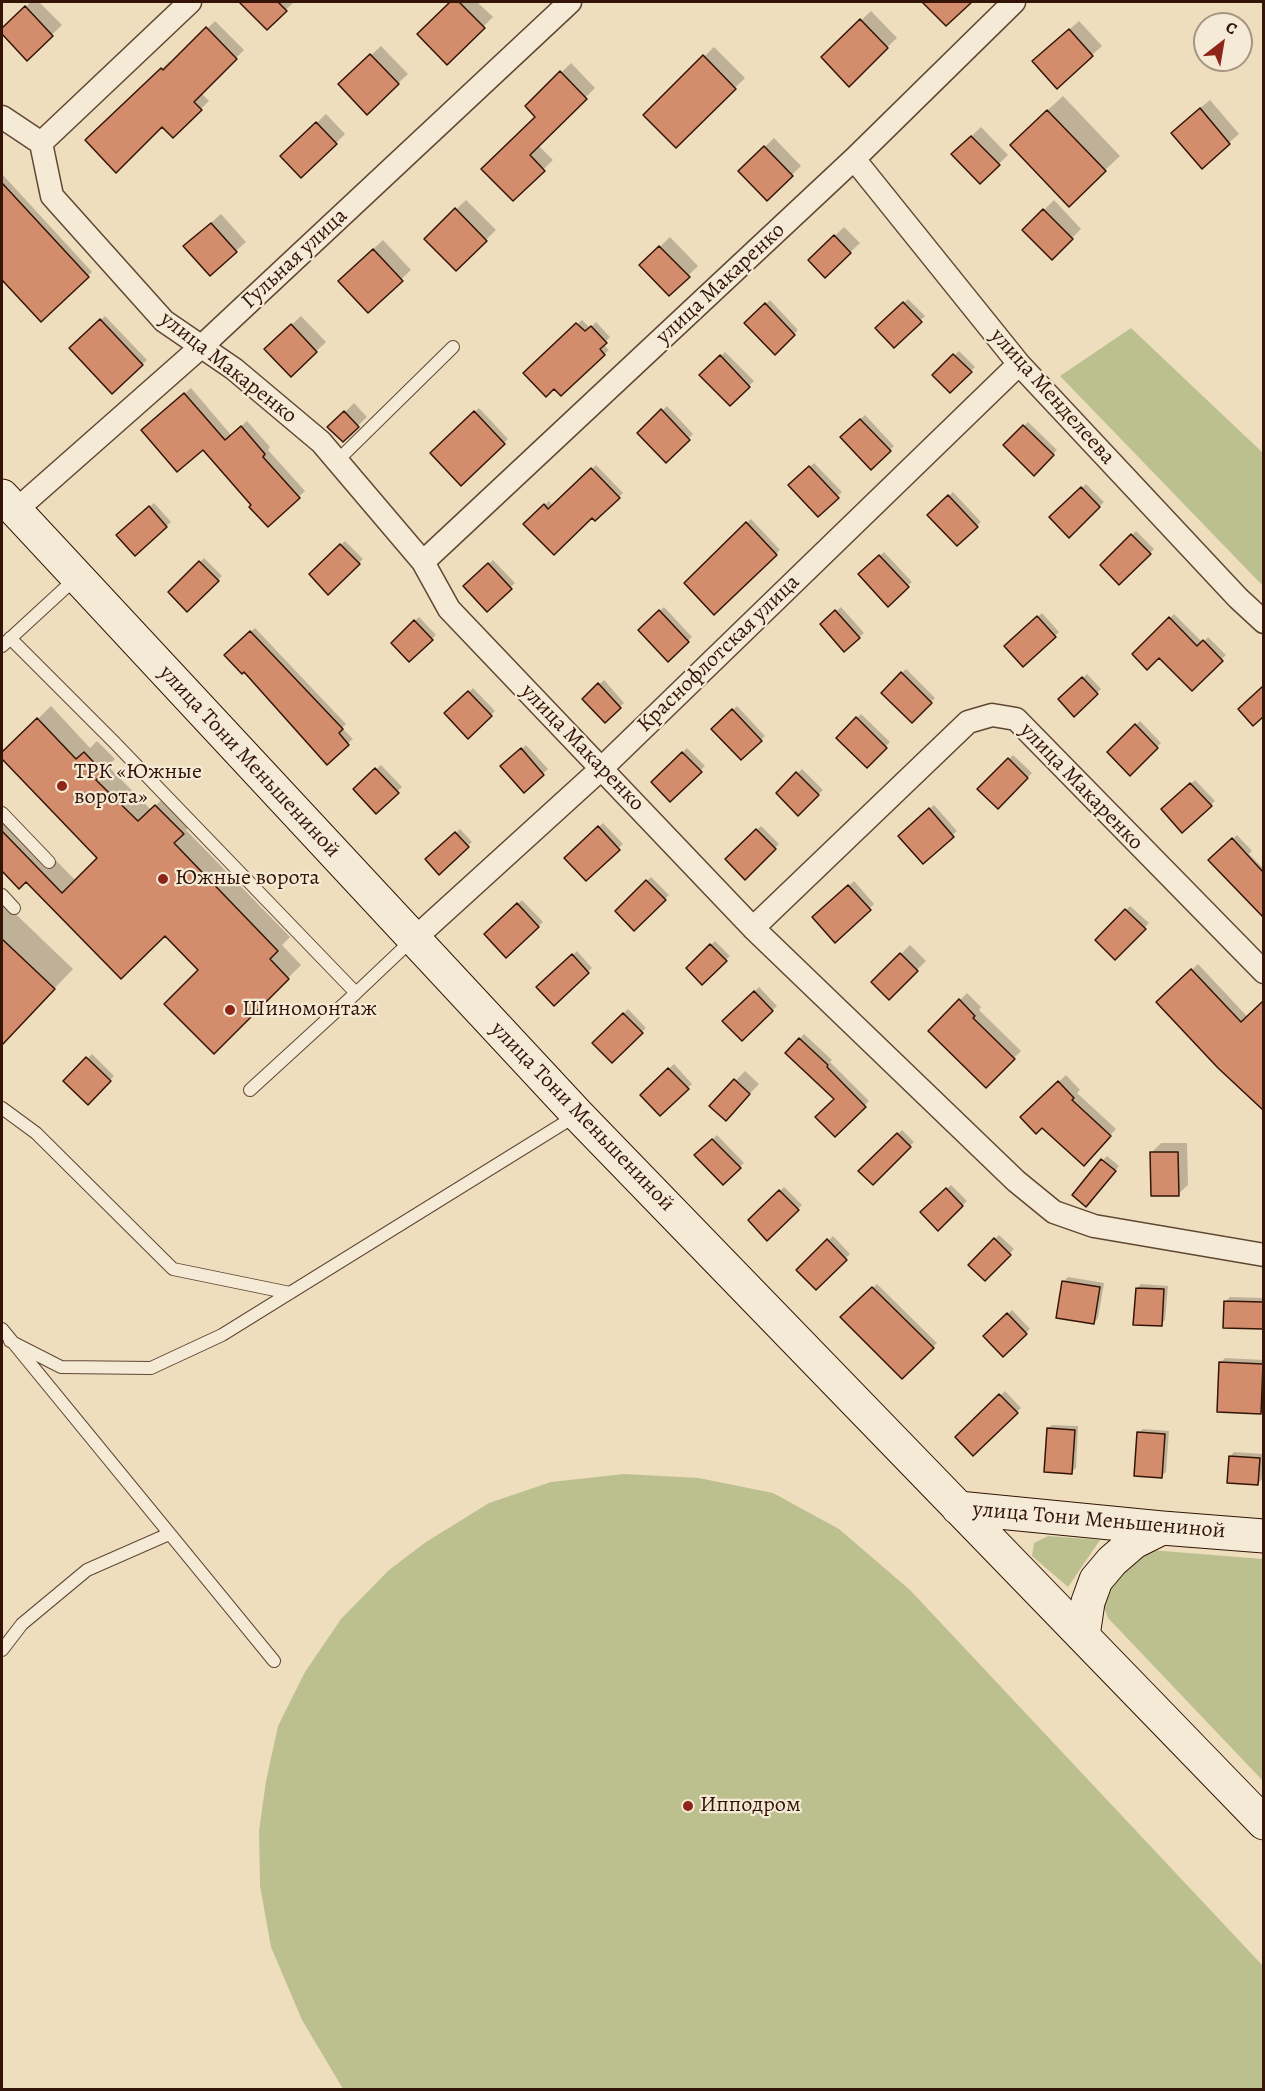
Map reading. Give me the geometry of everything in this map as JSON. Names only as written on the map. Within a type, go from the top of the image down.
[{"type":"main road","name":"улица Тони Меньшениной","points":[[8,504],[578,1115],[958,1508],[1263,1536]]},
{"type":"main road","points":[[958,1508],[1263,1823]]},
{"type":"main road","points":[[1083,1636],[1088,1602],[1096,1580],[1112,1561],[1134,1542],[1162,1528]]},
{"type":"street","points":[[2,117],[41,143],[190,2]]},
{"type":"street","name":"Гульная улица","points":[[8,504],[202,346],[570,2]]},
{"type":"street","name":"улица Макаренко","points":[[423,561],[854,159],[1014,2]]},
{"type":"street","name":"улица Макаренко","points":[[41,143],[52,196],[164,321],[234,369],[321,442],[423,561],[449,609],[753,928],[1016,1181],[1054,1212],[1094,1226],[1263,1254]]},
{"type":"street","name":"улица Менделеева","points":[[854,159],[1019,364],[1263,622]]},
{"type":"street","name":"Краснофлотская улица","points":[[414,939],[602,768],[1019,364]]},
{"type":"street","name":"улица Макаренко","points":[[753,928],[968,722],[992,715],[1016,720],[1263,972]]},
{"type":"lane","points":[[337,461],[453,347]]},
{"type":"lane","points":[[77,577],[6,642],[114,742],[356,993]]},
{"type":"lane","points":[[2,813],[49,862]]},
{"type":"lane","points":[[2,895],[14,908]]},
{"type":"lane","points":[[250,1090],[414,939]]},
{"type":"lane","points":[[2,1108],[36,1132],[173,1269],[290,1293]]},
{"type":"lane","points":[[10,1341],[61,1367],[151,1368],[222,1335],[578,1115]]},
{"type":"lane","points":[[2,1329],[274,1661]]},
{"type":"lane","points":[[2,1650],[22,1624],[87,1570],[169,1534]]},
{"type":"green space","points":[[1131,328],[1263,453],[1263,586],[1060,376]]},
{"type":"green space","name":"Ипподром","points":[[624,1474],[699,1478],[773,1493],[839,1529],[910,1590],[1263,1966],[1263,2089],[343,2089],[302,2020],[271,1947],[260,1886],[259,1831],[266,1781],[278,1726],[305,1672],[341,1619],[389,1570],[426,1542],[489,1503],[551,1482]]},
{"type":"green space","points":[[1048,1536],[1100,1540],[1068,1587],[1032,1556],[1034,1543]]},
{"type":"green space","points":[[1151,1550],[1263,1559],[1263,1781],[1108,1618],[1103,1605],[1108,1590],[1123,1573]]},
{"type":"building","points":[[239,2],[278,2],[287,11],[267,30]]},
{"type":"building","points":[[450,2],[459,2],[485,28],[447,65],[417,34]]},
{"type":"building","points":[[922,2],[972,2],[946,26]]},
{"type":"building","points":[[25,6],[53,36],[27,61],[2,34],[2,28]]},
{"type":"building","points":[[860,19],[888,48],[849,87],[821,57]]},
{"type":"building","points":[[206,27],[237,59],[194,102],[202,110],[173,138],[162,127],[116,173],[85,140],[161,68],[163,70]]},
{"type":"building","points":[[1069,29],[1093,56],[1057,89],[1032,61]]},
{"type":"building","points":[[370,54],[399,84],[367,115],[338,84]]},
{"type":"building","points":[[703,55],[736,89],[676,148],[643,115]]},
{"type":"building","points":[[560,71],[587,99],[530,155],[545,171],[513,201],[481,169],[535,117],[525,106]]},
{"type":"building","points":[[1200,108],[1230,144],[1202,169],[1171,133]]},
{"type":"building","points":[[1047,110],[1106,171],[1069,207],[1010,145]]},
{"type":"building","points":[[316,122],[337,144],[301,178],[280,156]]},
{"type":"building","points":[[971,136],[1000,165],[980,184],[951,154]]},
{"type":"building","points":[[764,146],[793,176],[767,201],[738,171]]},
{"type":"building","points":[[2,183],[89,277],[41,322],[2,280]]},
{"type":"building","points":[[455,208],[487,241],[456,271],[424,239]]},
{"type":"building","points":[[1043,209],[1073,239],[1052,260],[1022,230]]},
{"type":"building","points":[[211,223],[237,252],[210,276],[183,246]]},
{"type":"building","points":[[834,235],[851,253],[825,278],[808,260]]},
{"type":"building","points":[[659,246],[690,277],[669,296],[639,265]]},
{"type":"building","points":[[373,249],[403,281],[368,313],[338,281]]},
{"type":"building","points":[[903,302],[922,322],[894,348],[875,328]]},
{"type":"building","points":[[765,303],[795,335],[775,355],[744,323]]},
{"type":"building","points":[[100,319],[143,365],[112,394],[69,348]]},
{"type":"building","points":[[576,323],[585,331],[591,326],[607,343],[600,349],[605,355],[561,396],[554,389],[546,397],[523,373]]},
{"type":"building","points":[[291,324],[317,352],[291,377],[264,349]]},
{"type":"building","points":[[953,354],[972,372],[950,393],[932,375]]},
{"type":"building","points":[[720,355],[750,387],[730,406],[699,375]]},
{"type":"building","points":[[184,393],[225,440],[241,426],[265,454],[263,457],[300,498],[268,527],[203,450],[177,472],[141,430]]},
{"type":"building","points":[[661,409],[690,440],[666,463],[637,433]]},
{"type":"building","points":[[344,411],[359,427],[343,442],[327,427]]},
{"type":"building","points":[[474,411],[505,444],[461,486],[430,453]]},
{"type":"building","points":[[860,419],[891,451],[871,470],[840,437]]},
{"type":"building","points":[[1023,425],[1054,455],[1034,476],[1003,445]]},
{"type":"building","points":[[809,466],[839,498],[818,517],[788,485]]},
{"type":"building","points":[[591,468],[620,498],[595,521],[592,518],[554,555],[523,524],[544,504],[548,509]]},
{"type":"building","points":[[1081,487],[1100,507],[1069,538],[1049,517]]},
{"type":"building","points":[[948,495],[978,527],[957,546],[927,515]]},
{"type":"building","points":[[149,506],[167,527],[135,556],[116,535]]},
{"type":"building","points":[[746,522],[777,555],[714,615],[684,583]]},
{"type":"building","points":[[1131,534],[1151,554],[1119,585],[1100,565]]},
{"type":"building","points":[[340,544],[360,564],[328,595],[309,574]]},
{"type":"building","points":[[879,555],[909,587],[888,607],[858,574]]},
{"type":"building","points":[[199,561],[219,581],[187,612],[168,592]]},
{"type":"building","points":[[488,563],[512,589],[487,612],[463,586]]},
{"type":"building","points":[[659,610],[689,642],[668,662],[638,630]]},
{"type":"building","points":[[835,610],[860,638],[844,652],[820,624]]},
{"type":"building","points":[[1037,616],[1056,637],[1023,667],[1004,646]]},
{"type":"building","points":[[1169,617],[1197,646],[1203,640],[1223,661],[1192,691],[1159,658],[1147,670],[1132,654]]},
{"type":"building","points":[[414,620],[433,640],[409,662],[391,643]]},
{"type":"building","points":[[250,631],[343,729],[339,733],[349,745],[327,765],[244,672],[242,674],[224,655]]},
{"type":"building","points":[[901,672],[932,703],[912,723],[881,693]]},
{"type":"building","points":[[1082,677],[1098,694],[1074,717],[1058,699]]},
{"type":"building","points":[[598,683],[621,708],[605,723],[582,699]]},
{"type":"building","points":[[1263,686],[1263,717],[1253,726],[1238,709]]},
{"type":"building","points":[[468,691],[492,716],[468,739],[444,713]]},
{"type":"building","points":[[732,709],[762,741],[741,760],[711,729]]},
{"type":"building","points":[[856,717],[887,748],[867,768],[836,738]]},
{"type":"building","points":[[37,718],[76,759],[84,752],[104,773],[96,780],[138,821],[155,805],[184,834],[174,843],[278,951],[270,959],[289,979],[214,1054],[164,1004],[198,970],[165,936],[121,979],[26,882],[19,889],[2,871],[2,831],[62,893],[97,858],[2,759],[2,752]]},
{"type":"building","points":[[1135,724],[1158,748],[1130,776],[1107,752]]},
{"type":"building","points":[[521,748],[544,775],[524,793],[500,766]]},
{"type":"building","points":[[682,752],[702,772],[670,802],[651,782]]},
{"type":"building","points":[[1008,758],[1028,778],[998,809],[977,789]]},
{"type":"building","points":[[375,768],[399,793],[376,814],[353,789]]},
{"type":"building","points":[[796,772],[819,795],[798,816],[776,793]]},
{"type":"building","points":[[1190,783],[1212,806],[1182,833],[1161,809]]},
{"type":"building","points":[[929,808],[954,837],[923,864],[898,836]]},
{"type":"building","points":[[598,826],[620,850],[586,881],[564,858]]},
{"type":"building","points":[[756,829],[776,849],[745,880],[725,859]]},
{"type":"building","points":[[455,832],[469,847],[439,875],[425,859]]},
{"type":"building","points":[[1232,838],[1263,872],[1263,917],[1208,860]]},
{"type":"building","points":[[646,880],[666,900],[634,931],[615,911]]},
{"type":"building","points":[[848,885],[871,910],[835,943],[812,917]]},
{"type":"building","points":[[517,903],[539,927],[506,958],[484,934]]},
{"type":"building","points":[[1125,909],[1146,929],[1115,960],[1095,940]]},
{"type":"building","points":[[2,939],[55,989],[2,1045]]},
{"type":"building","points":[[710,944],[727,961],[702,985],[686,968]]},
{"type":"building","points":[[900,953],[918,971],[889,1000],[871,982]]},
{"type":"building","points":[[572,954],[589,973],[554,1006],[536,987]]},
{"type":"building","points":[[1191,969],[1241,1022],[1263,1001],[1263,1110],[1218,1068],[1156,1002]]},
{"type":"building","points":[[754,991],[773,1011],[742,1041],[722,1021]]},
{"type":"building","points":[[959,999],[975,1016],[973,1018],[1015,1059],[986,1088],[928,1031]]},
{"type":"building","points":[[623,1013],[643,1033],[612,1063],[592,1043]]},
{"type":"building","points":[[799,1038],[828,1065],[827,1067],[866,1107],[835,1137],[815,1117],[834,1099],[785,1053]]},
{"type":"building","points":[[86,1057],[111,1081],[88,1105],[63,1081]]},
{"type":"building","points":[[668,1068],[689,1089],[660,1116],[640,1095]]},
{"type":"building","points":[[734,1079],[750,1094],[726,1121],[709,1106]]},
{"type":"building","points":[[1058,1081],[1074,1098],[1072,1100],[1111,1136],[1084,1166],[1042,1128],[1036,1134],[1020,1117]]},
{"type":"building","points":[[897,1133],[911,1147],[873,1185],[858,1171]]},
{"type":"building","points":[[712,1139],[741,1168],[723,1185],[694,1155]]},
{"type":"building","points":[[1150,1152],[1178,1152],[1179,1196],[1151,1196]]},
{"type":"building","points":[[1101,1159],[1116,1171],[1086,1207],[1072,1195]]},
{"type":"building","points":[[946,1188],[963,1206],[938,1231],[920,1212]]},
{"type":"building","points":[[779,1190],[799,1210],[767,1241],[748,1220]]},
{"type":"building","points":[[994,1238],[1011,1255],[985,1281],[968,1265]]},
{"type":"building","points":[[827,1239],[847,1260],[816,1290],[796,1270]]},
{"type":"building","points":[[1062,1281],[1100,1287],[1094,1324],[1056,1318]]},
{"type":"building","points":[[872,1287],[934,1348],[902,1379],[840,1317]]},
{"type":"building","points":[[1136,1288],[1164,1289],[1162,1326],[1133,1325]]},
{"type":"building","points":[[1224,1301],[1263,1302],[1263,1329],[1223,1328]]},
{"type":"building","points":[[1007,1313],[1027,1334],[1003,1357],[983,1336]]},
{"type":"building","points":[[1219,1362],[1263,1364],[1261,1414],[1217,1412]]},
{"type":"building","points":[[999,1394],[1018,1413],[973,1456],[955,1437]]},
{"type":"building","points":[[1047,1428],[1075,1430],[1072,1474],[1044,1472]]},
{"type":"building","points":[[1137,1432],[1165,1434],[1162,1478],[1134,1476]]},
{"type":"building","points":[[1229,1456],[1260,1458],[1258,1485],[1227,1483]]},
{"type":"place","name":"ТРК «Южные ворота»","points":[[62,786]]},
{"type":"place","name":"Южные ворота","points":[[163,879]]},
{"type":"place","name":"Шиномонтаж","points":[[230,1010]]},
{"type":"place","name":"Ипподром","points":[[688,1806]]}]
